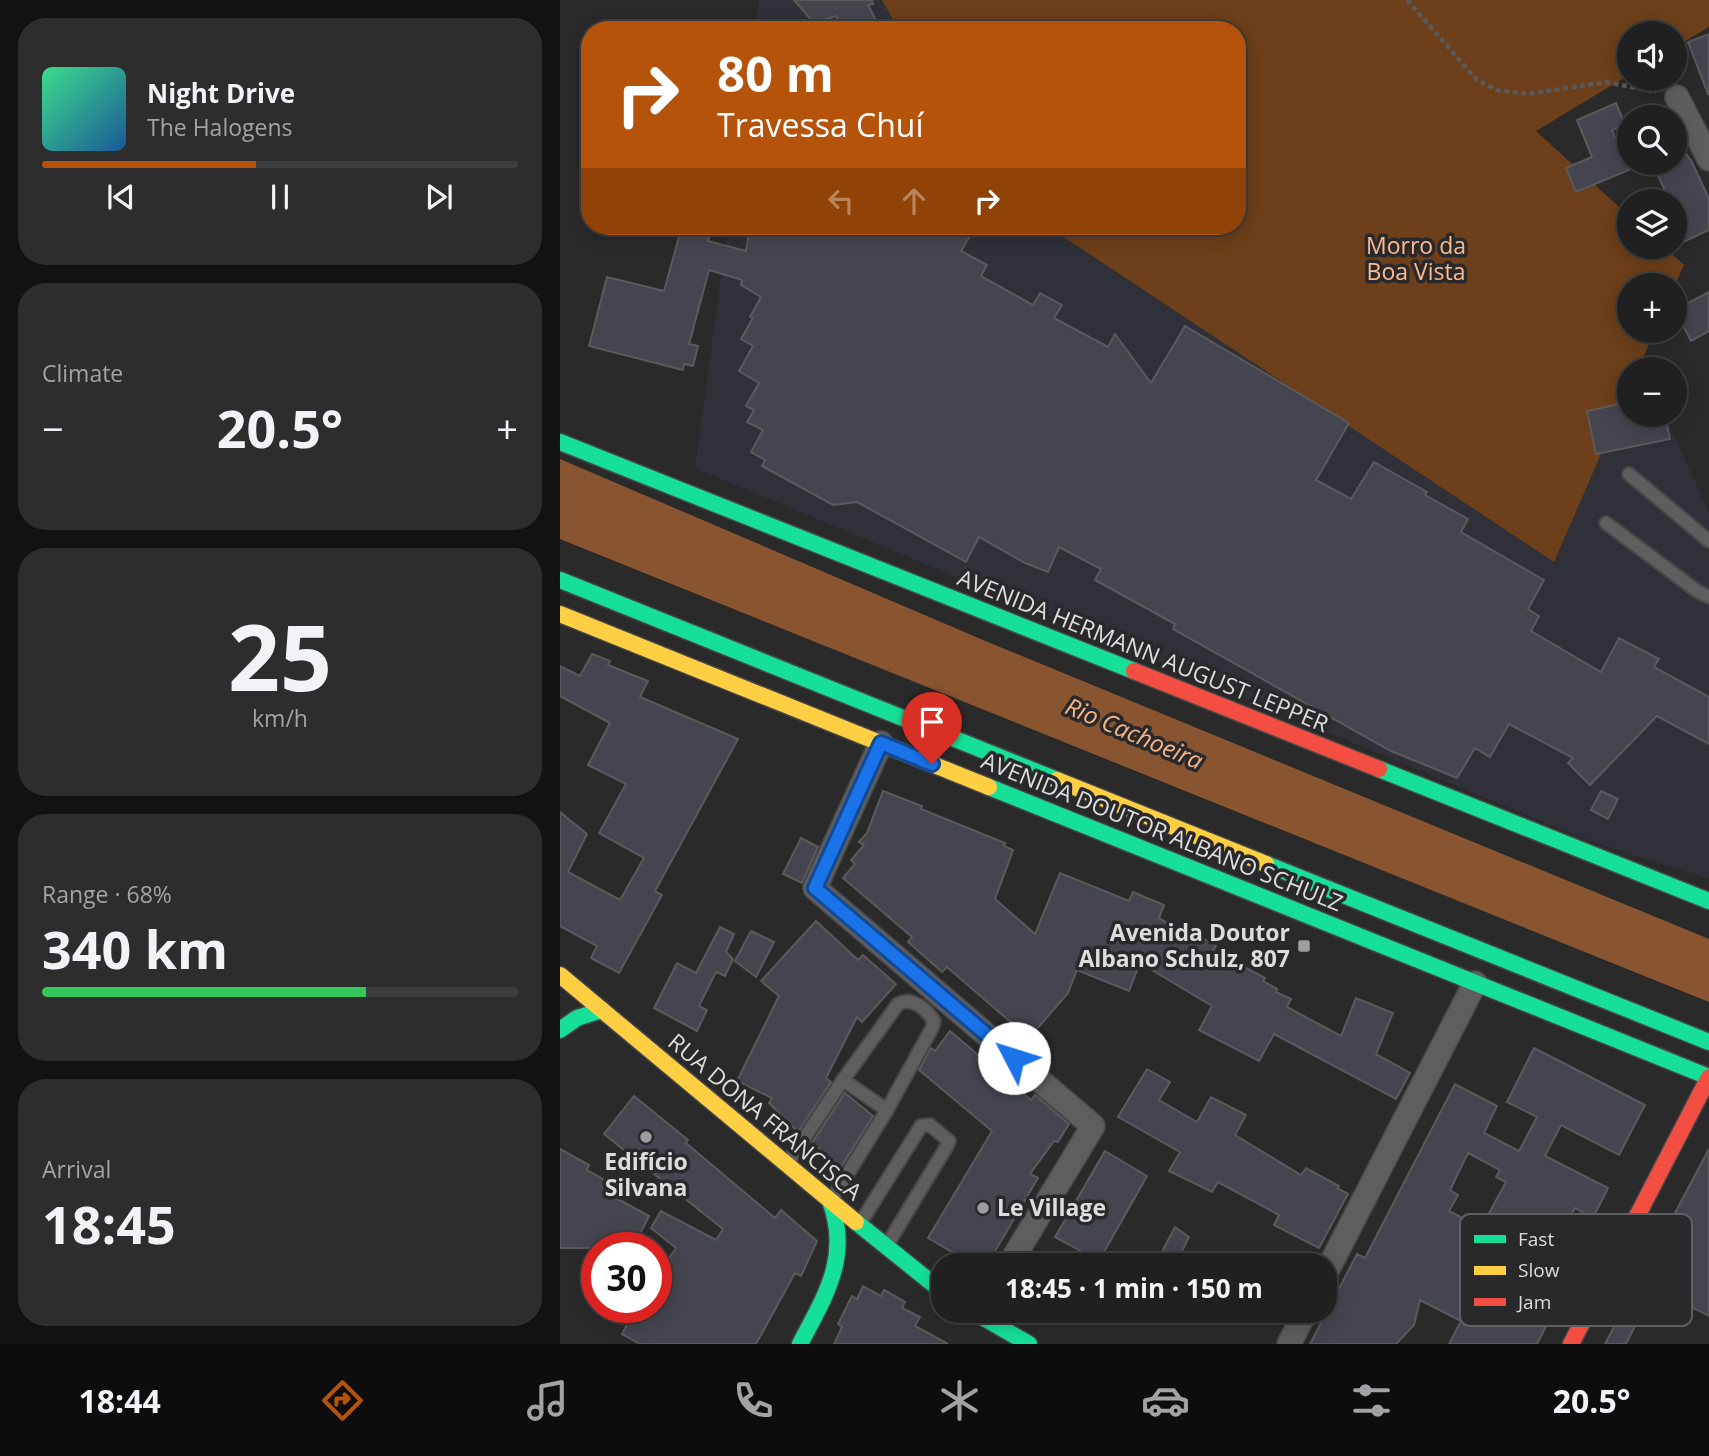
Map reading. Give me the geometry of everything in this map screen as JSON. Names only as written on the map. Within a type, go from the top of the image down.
[{"type":"main road","name":"AVENIDA HERMANN AUGUST LEPPER","points":[[560,442],[1709,901]]},
{"type":"main road","name":"AVENIDA DOUTOR ALBANO SCHULZ","points":[[560,580],[1709,1042]]},
{"type":"main road","name":"AVENIDA DOUTOR ALBANO SCHULZ","points":[[560,614],[1709,1077]]},
{"type":"main road","name":"RUA DONA FRANCISCA","points":[[560,975],[859,1225],[881,1249],[931,1284]]},
{"type":"main road","points":[[560,1030],[577,1018],[601,1010]]},
{"type":"main road","points":[[1638,1214],[1709,1077]]},
{"type":"main road","points":[[800,1344],[832,1280],[839,1242],[838,1227],[830,1201]]},
{"type":"main road","points":[[832,1280],[854,1263]]},
{"type":"main road","points":[[995,1323],[1029,1344]]},
{"type":"main road","points":[[1571,1344],[1580,1326]]},
{"type":"street","points":[[1678,97],[1709,159]]},
{"type":"street","points":[[881,743],[815,888],[1093,1126],[1016,1253]]},
{"type":"street","points":[[1336,1253],[1475,983]]},
{"type":"street","points":[[1289,1344],[1300,1323]]},
{"type":"lane","points":[[1629,474],[1709,541]]},
{"type":"lane","points":[[1606,523],[1696,591],[1709,597]]},
{"type":"lane","points":[[787,1164],[898,1004],[911,1000],[930,1014],[934,1021],[887,1110],[830,1201]]},
{"type":"lane","points":[[843,1080],[887,1110]]},
{"type":"lane","points":[[859,1225],[921,1126],[930,1125],[949,1140],[881,1249]]},
{"type":"path","points":[[1407,0],[1477,80],[1497,90],[1528,94],[1606,82],[1678,97]]},
{"type":"shaded area","points":[[759,0],[882,0],[894,21],[756,21]]},
{"type":"shaded area","points":[[727,235],[1061,235],[1554,561],[1617,417],[1617,427],[1670,427],[1709,513],[1709,879],[1589,841],[695,468]]},
{"type":"green space","name":"Morro da Boa Vista","points":[[882,0],[1709,0],[1709,27],[1687,40],[1687,21],[1617,21],[1617,82],[1536,131],[1617,205],[1617,259],[1677,259],[1684,265],[1680,273],[1617,273],[1617,343],[1650,343],[1643,357],[1617,357],[1617,418],[1554,562],[1061,235],[1246,235],[1246,21],[894,21]]},
{"type":"water","name":"Rio Cachoeira","points":[[560,459],[983,640],[1709,939],[1709,1002],[560,539]]},
{"type":"building","points":[[794,0],[872,0],[873,4],[868,5],[876,21],[838,21],[836,16],[812,21]]},
{"type":"building","points":[[1709,34],[1709,94],[1708,94],[1688,42]]},
{"type":"building","points":[[1616,103],[1617,105],[1617,128],[1612,130],[1617,142],[1617,175],[1576,192],[1566,168],[1592,157],[1577,120]]},
{"type":"building","points":[[1687,155],[1709,199],[1709,230],[1687,240],[1687,189],[1664,189],[1658,175],[1687,175]]},
{"type":"building","points":[[680,235],[710,235],[708,241],[746,251],[749,235],[971,235],[961,251],[987,265],[981,276],[1033,305],[1040,293],[1062,305],[1054,318],[1108,347],[1115,334],[1151,383],[1185,326],[1349,423],[1316,480],[1351,499],[1374,462],[1468,519],[1461,532],[1544,580],[1528,609],[1539,616],[1531,631],[1601,672],[1619,638],[1659,659],[1654,667],[1709,697],[1709,744],[1657,716],[1590,785],[1568,763],[1573,758],[1509,724],[1490,757],[1475,748],[1457,778],[1391,751],[1173,629],[1175,624],[1095,580],[1101,569],[1059,547],[1048,572],[1025,563],[979,537],[966,562],[857,502],[833,505],[762,466],[765,460],[751,452],[763,430],[747,422],[754,410],[746,406],[759,383],[739,371],[753,346],[741,339],[761,297],[741,285],[742,280],[709,270],[689,344],[698,346],[693,366],[684,364],[683,370],[589,346],[607,277],[664,291]]},
{"type":"building","points":[[1709,292],[1709,331],[1691,341],[1687,333],[1687,304]]},
{"type":"building","points":[[1617,405],[1617,427],[1668,427],[1670,439],[1596,454],[1587,411]]},
{"type":"building","points":[[592,654],[610,661],[608,665],[648,681],[640,697],[738,739],[655,891],[662,895],[619,973],[591,958],[597,946],[560,926],[560,812],[587,834],[568,872],[620,900],[644,858],[599,833],[626,784],[588,765],[610,723],[560,696],[560,666],[580,676]]},
{"type":"building","points":[[883,791],[1005,843],[1004,846],[1013,850],[995,899],[1035,934],[1060,873],[1129,901],[1133,892],[1164,905],[1159,918],[1190,936],[1192,932],[1216,946],[1213,950],[1265,978],[1263,981],[1277,989],[1276,992],[1291,999],[1287,1007],[1341,1036],[1356,998],[1393,1013],[1376,1054],[1410,1073],[1396,1099],[1274,1034],[1259,1061],[1199,1030],[1212,1006],[1140,963],[1129,991],[1077,970],[1068,993],[1029,1038],[947,967],[942,972],[908,942],[912,937],[843,878],[855,864],[851,860],[864,845],[859,842],[867,833]]},
{"type":"building","points":[[1601,791],[1618,799],[1608,819],[1591,810]]},
{"type":"building","points":[[801,838],[818,847],[802,883],[783,874]]},
{"type":"building","points":[[816,921],[858,960],[863,955],[896,984],[862,1022],[857,1017],[826,1078],[831,1082],[798,1132],[769,1103],[772,1098],[737,1081],[779,996],[761,981]]},
{"type":"building","points":[[720,927],[734,934],[726,952],[733,959],[725,976],[716,972],[699,1006],[707,1010],[697,1031],[654,1008],[677,963],[696,973]]},
{"type":"building","points":[[751,931],[774,942],[756,977],[735,961]]},
{"type":"building","points":[[950,1031],[1031,1100],[1035,1095],[1069,1124],[1058,1142],[1054,1141],[1030,1174],[1038,1178],[994,1253],[954,1253],[928,1238],[992,1131],[919,1070],[931,1048],[935,1051]]},
{"type":"building","points":[[1534,1048],[1645,1105],[1619,1155],[1561,1125],[1545,1156],[1608,1188],[1595,1214],[1586,1214],[1575,1208],[1572,1214],[1489,1214],[1506,1182],[1496,1177],[1500,1170],[1468,1153],[1450,1190],[1458,1195],[1449,1211],[1460,1217],[1460,1320],[1420,1300],[1414,1325],[1396,1344],[1310,1344],[1321,1323],[1337,1323],[1337,1292],[1357,1254],[1365,1258],[1455,1084],[1497,1106],[1484,1133],[1519,1151],[1537,1117],[1507,1102]]},
{"type":"building","points":[[1147,1069],[1170,1082],[1159,1100],[1197,1122],[1211,1097],[1246,1115],[1235,1135],[1301,1175],[1306,1168],[1348,1194],[1319,1248],[1274,1225],[1279,1215],[1218,1182],[1212,1192],[1169,1171],[1180,1152],[1118,1117]]},
{"type":"building","points":[[845,1093],[873,1116],[841,1167],[812,1143]]},
{"type":"building","points":[[634,1096],[775,1218],[781,1210],[817,1241],[801,1276],[795,1273],[756,1344],[640,1344],[622,1334],[628,1323],[672,1323],[672,1254],[676,1248],[672,1245],[672,1232],[656,1232],[651,1228],[661,1211],[716,1240],[723,1229],[604,1134]]},
{"type":"building","points":[[560,1149],[589,1165],[587,1170],[610,1183],[605,1192],[649,1216],[641,1232],[581,1232],[581,1248],[560,1248]]},
{"type":"building","points":[[1709,1149],[1709,1316],[1692,1307],[1692,1214],[1674,1214]]},
{"type":"building","points":[[1105,1151],[1147,1176],[1104,1253],[1084,1253],[1055,1237]]},
{"type":"building","points":[[1175,1227],[1189,1237],[1181,1253],[1161,1253]]},
{"type":"building","points":[[863,1286],[881,1296],[884,1290],[905,1302],[902,1308],[920,1317],[915,1326],[948,1344],[834,1344],[842,1327],[838,1324],[852,1296],[857,1299]]},
{"type":"building","points":[[1460,1323],[1460,1326],[1546,1326],[1537,1344],[1449,1344]]},
{"type":"building","points":[[1615,1326],[1635,1326],[1626,1344],[1605,1344]]},
{"type":"traffic: fast","points":[[560,442],[1134,671]]},
{"type":"traffic: fast","points":[[560,580],[1057,780]]},
{"type":"traffic: fast","points":[[1379,769],[1709,901]]},
{"type":"traffic: fast","points":[[989,787],[1709,1077]]},
{"type":"traffic: fast","points":[[1266,864],[1709,1042]]},
{"type":"traffic: fast","points":[[560,1030],[577,1018],[602,1010]]},
{"type":"traffic: fast","points":[[800,1344],[826,1292],[836,1258],[838,1240],[830,1201]]},
{"type":"traffic: fast","points":[[856,1222],[931,1282]]},
{"type":"traffic: fast","points":[[993,1323],[1029,1344]]},
{"type":"traffic: slow","points":[[560,614],[989,787]]},
{"type":"traffic: slow","points":[[1057,780],[1266,864]]},
{"type":"traffic: slow","points":[[560,975],[856,1222]]},
{"type":"traffic: jam","points":[[1134,671],[1379,769]]},
{"type":"traffic: jam","points":[[1638,1214],[1709,1077]]},
{"type":"traffic: jam","points":[[1571,1344],[1580,1326]]},
{"type":"place","name":"Avenida Doutor Albano Schulz, 807","points":[[1304,946]]},
{"type":"place","name":"Edifício Silvana","points":[[646,1137]]},
{"type":"place","name":"Le Village","points":[[983,1208]]},
{"type":"route","points":[[932,764],[881,743],[815,888],[1014,1058]]}]
